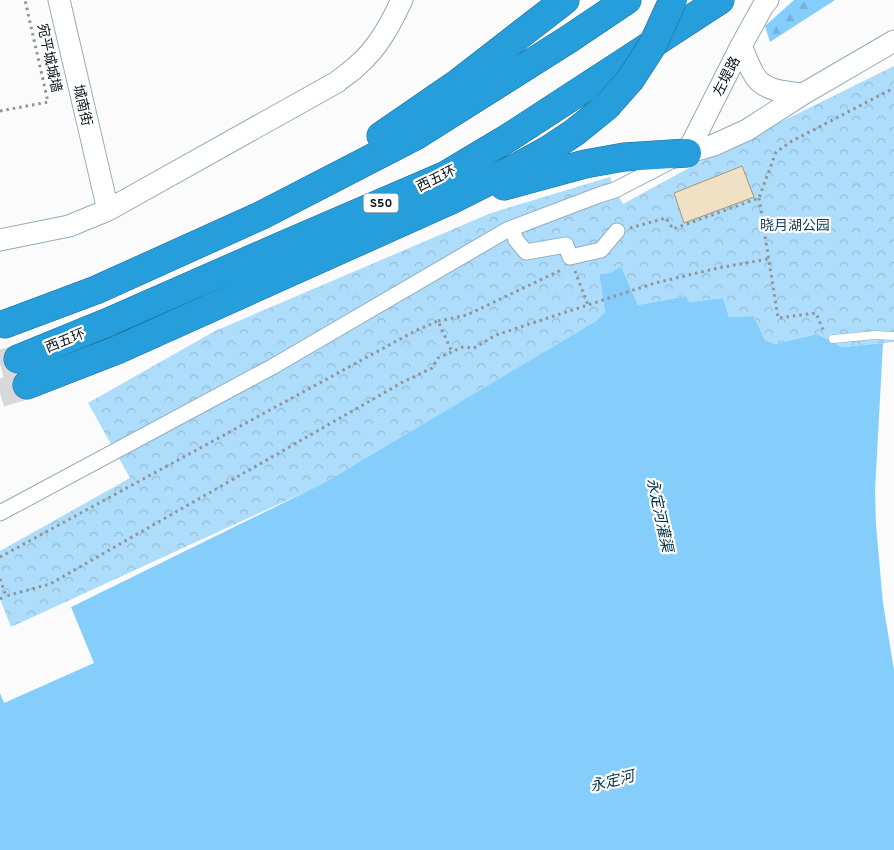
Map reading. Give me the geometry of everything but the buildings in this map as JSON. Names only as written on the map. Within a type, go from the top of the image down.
[{"type":"highway","points":[[260,216],[458,83],[565,0]]},
{"type":"highway","points":[[5,324],[96,290],[260,216],[416,135],[628,0]]},
{"type":"highway","points":[[27,384],[117,350],[452,200],[548,150],[575,132],[607,106],[630,80],[652,46],[673,0]]},
{"type":"highway","name":"西五环","points":[[18,359],[106,323],[446,175],[508,138],[720,0]]},
{"type":"highway","points":[[452,200],[585,164],[624,157],[686,153]]},
{"type":"street","name":"城南街","points":[[59,0],[108,210]]},
{"type":"street","points":[[0,240],[69,226],[108,210],[337,82],[359,64],[377,44],[395,16],[402,0]]},
{"type":"street","name":"左堤路","points":[[686,153],[741,46],[768,0]]},
{"type":"street","points":[[0,513],[272,367],[512,228],[599,194],[615,190],[686,153],[714,145],[747,130],[802,94],[894,41]]},
{"type":"street","points":[[741,46],[758,82],[779,92],[802,94]]},
{"type":"street","points":[[512,228],[516,240],[526,252],[566,244],[571,261],[601,250],[617,231]]},
{"type":"lane","points":[[833,339],[876,335],[894,336]]},
{"type":"path","name":"宛平城城墙","points":[[0,111],[48,102],[25,0]]},
{"type":"path","points":[[833,339],[825,334],[816,314],[778,318],[759,198],[776,152],[792,141],[894,88]]},
{"type":"path","points":[[617,231],[666,218],[672,229],[759,198]]},
{"type":"path","points":[[0,599],[50,584],[403,382],[432,368],[438,358],[463,347],[474,348],[496,335],[655,283],[718,268],[768,259]]},
{"type":"path","points":[[0,557],[415,331],[438,321],[467,315],[571,261],[588,305]]},
{"type":"path","points":[[438,321],[452,352]]},
{"type":"path","points":[[0,579],[6,596]]},
{"type":"green space","points":[[794,0],[835,0],[770,42],[765,26]]},
{"type":"green space","name":"晓月湖公园","points":[[894,66],[894,342],[842,347],[817,334],[775,344],[765,340],[754,316],[729,317],[723,298],[690,302],[686,296],[638,305],[621,266],[610,273],[599,274],[605,313],[596,321],[327,482],[11,627],[0,599],[0,551],[130,478],[88,403],[215,331],[491,213],[610,177],[623,204],[698,163]]},
{"type":"water","points":[[621,266],[638,305],[686,296],[690,302],[723,298],[729,317],[754,316],[765,340],[775,344],[817,334],[842,347],[883,343],[875,491],[883,603],[894,670],[894,850],[0,850],[0,642],[326,482],[596,321],[605,312],[599,274],[610,273]]},
{"type":"pier","points":[[71,607],[94,663],[4,703],[0,693],[0,639]]},
{"type":"tunnel","points":[[0,364],[18,359]]},
{"type":"tunnel","points":[[0,393],[27,385]]},
{"type":"water label","name":"永定河灌渠","points":[[660,515]]},
{"type":"water label","name":"永定河","points":[[612,781]]}]
